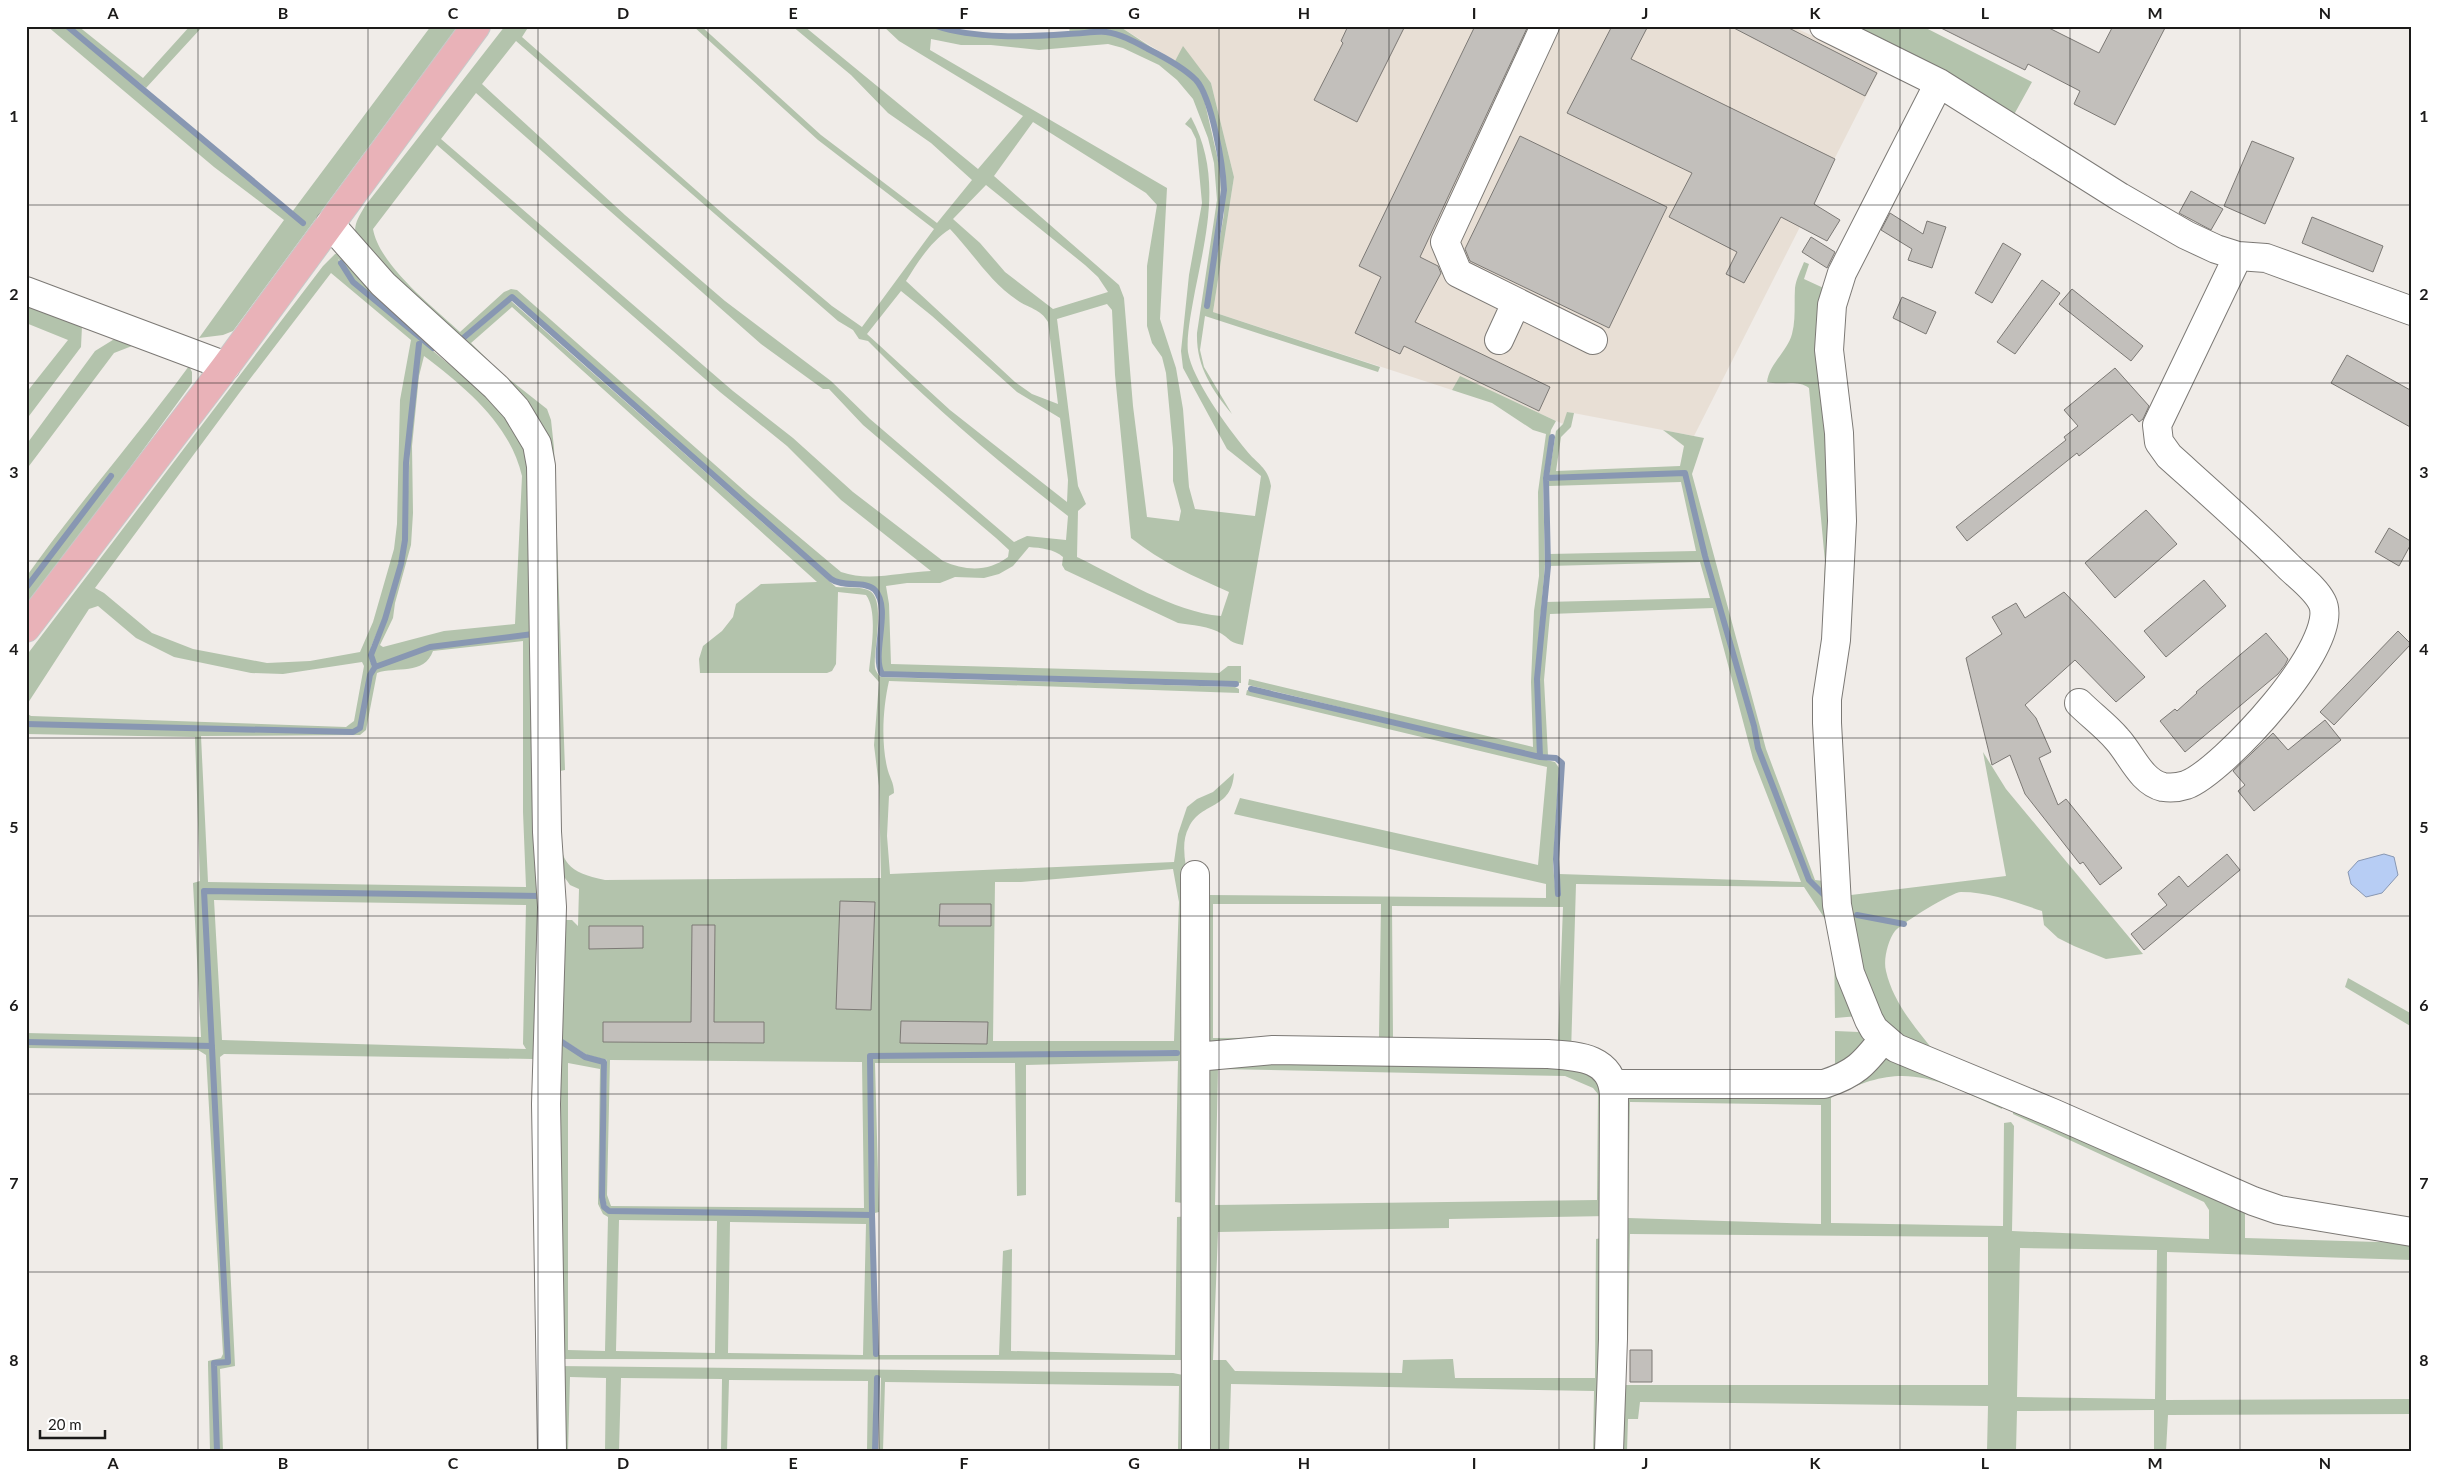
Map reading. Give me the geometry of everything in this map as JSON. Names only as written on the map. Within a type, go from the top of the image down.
[{"type":"main road","points":[[26,628],[226,366],[476,26]]},
{"type":"street","points":[[1545,26],[1445,242],[1458,273],[1593,340]]},
{"type":"street","points":[[1824,26],[1939,84],[2120,198],[2186,235],[2216,249],[2238,256],[2266,258],[2412,311]]},
{"type":"street","points":[[1939,84],[1842,273],[1832,304],[1830,326],[1829,350],[1839,433],[1842,521],[1836,640],[1827,700],[1837,905],[1850,973],[1868,1020],[1896,1048],[2052,1113],[2253,1201],[2279,1210],[2412,1232]]},
{"type":"street","points":[[330,224],[383,284],[496,387],[516,409],[537,444],[541,486],[547,832],[552,907],[546,1104],[552,1451]]},
{"type":"street","points":[[2079,703],[2117,739],[2147,778],[2164,787],[2185,786],[2211,769],[2276,705],[2310,656],[2318,635],[2324,617],[2323,603],[2282,560],[2170,456],[2159,442],[2157,425],[2238,256]]},
{"type":"street","points":[[26,291],[226,366]]},
{"type":"street","points":[[1499,340],[1516,303]]},
{"type":"street","points":[[1195,875],[1196,1451]]},
{"type":"street","points":[[1613,1084],[1824,1084],[1846,1077],[1859,1067],[1884,1038]]},
{"type":"street","points":[[1196,1057],[1273,1050],[1548,1054],[1588,1059],[1602,1066],[1613,1084],[1613,1339],[1609,1451]]},
{"type":"shaded area","points":[[1119,26],[1791,26],[1881,67],[1694,436],[1568,412],[1563,424],[1460,377],[1452,390],[1213,312],[1234,177],[1211,83],[1183,47],[1175,61]]},
{"type":"green space","points":[[47,26],[64,26],[305,225],[292,212],[431,26],[458,26],[233,331],[223,335],[199,338],[284,220],[214,167]]},
{"type":"green space","points":[[69,26],[78,26],[143,78],[190,26],[203,26],[146,88]]},
{"type":"green space","points":[[505,26],[529,26],[522,37],[730,220],[832,306],[862,327],[934,229],[818,140],[693,26],[701,26],[821,135],[937,223],[972,180],[931,143],[888,113],[851,75],[792,26],[804,26],[978,169],[1023,116],[899,41],[883,26],[931,26],[955,32],[1022,38],[1107,34],[1126,39],[1183,71],[1196,83],[1204,99],[1221,173],[1220,213],[1205,306],[1208,307],[1224,214],[1225,173],[1207,98],[1198,81],[1175,61],[1183,46],[1211,83],[1234,177],[1213,312],[1380,367],[1378,372],[1205,316],[1200,350],[1204,367],[1232,414],[1212,387],[1202,367],[1197,345],[1197,333],[1217,200],[1214,163],[1208,138],[1193,99],[1177,80],[1159,65],[1123,48],[1108,44],[1039,50],[991,45],[961,45],[931,39],[930,50],[1167,188],[1160,319],[1176,368],[1183,409],[1189,487],[1195,509],[1255,516],[1261,476],[1227,449],[1183,368],[1181,351],[1189,275],[1202,203],[1196,139],[1191,129],[1185,124],[1191,117],[1201,138],[1206,160],[1209,181],[1209,203],[1204,247],[1190,322],[1188,352],[1196,376],[1203,389],[1239,441],[1265,470],[1271,486],[1243,645],[1233,642],[1212,629],[1178,623],[1065,570],[1062,565],[1063,557],[1056,552],[1043,548],[1029,547],[1013,566],[999,574],[984,578],[955,577],[940,583],[907,583],[886,586],[889,604],[891,664],[1219,673],[1228,666],[1241,666],[1241,683],[883,672],[880,664],[880,654],[883,618],[880,597],[876,589],[866,584],[837,580],[832,577],[681,447],[512,295],[460,338],[463,342],[511,301],[836,587],[867,589],[875,596],[878,627],[875,667],[880,677],[1235,687],[1239,689],[1239,693],[889,681],[885,702],[883,735],[885,757],[894,793],[889,796],[887,836],[890,874],[1174,862],[1178,834],[1187,807],[1197,799],[1213,792],[1234,773],[1232,785],[1228,793],[1195,819],[1186,833],[1185,840],[1184,854],[1188,881],[1190,1204],[1175,1202],[1178,1061],[1026,1065],[1026,1195],[1017,1196],[1015,1063],[875,1063],[879,1212],[875,1213],[872,1058],[1178,1055],[1178,1050],[868,1055],[871,1213],[613,1211],[607,1207],[604,1196],[607,1060],[587,1055],[562,1039],[561,1044],[585,1059],[603,1064],[600,1198],[603,1208],[608,1213],[870,1216],[874,1355],[999,1355],[1003,1251],[1012,1249],[1011,1351],[1175,1355],[1177,1217],[1190,1216],[1190,1360],[559,1359],[552,1144],[565,920],[572,920],[578,926],[579,889],[570,885],[560,871],[543,454],[356,238],[356,225],[365,206]],"holes":[[[516,41],[838,321],[853,330],[859,339],[868,341],[965,432],[1068,516],[1066,540],[1027,536],[1014,542],[870,419],[831,381],[725,301],[625,215],[482,84]],[[476,93],[761,344],[823,389],[829,389],[863,425],[1009,550],[1008,557],[993,565],[977,568],[960,567],[943,561],[853,492],[793,438],[733,391],[441,139]],[[1033,122],[1146,193],[1157,205],[1147,266],[1147,326],[1152,343],[1162,357],[1166,373],[1173,448],[1173,481],[1181,511],[1179,521],[1147,517],[1133,406],[1124,298],[1119,285],[994,176]],[[437,145],[720,392],[787,446],[841,500],[931,571],[874,576],[852,575],[841,572],[748,494],[517,290],[511,289],[504,292],[460,332],[409,285],[385,257],[377,243],[373,229]],[[986,185],[1085,265],[1098,277],[1108,292],[1053,309],[1005,272],[980,243],[953,219]],[[950,229],[998,285],[1017,300],[1042,314],[1048,322],[1058,404],[1032,394],[1015,382],[906,281],[930,246]],[[901,291],[932,316],[1017,392],[1060,418],[1068,480],[1067,502],[950,410],[867,334]],[[1107,304],[1112,310],[1115,375],[1131,538],[1166,562],[1229,592],[1221,616],[1184,608],[1166,601],[1077,557],[1078,511],[1086,504],[1078,486],[1057,319]],[[512,307],[817,582],[761,584],[736,604],[733,617],[722,631],[703,646],[699,659],[700,673],[827,673],[832,671],[836,664],[838,592],[866,595],[870,602],[873,621],[869,671],[879,682],[874,745],[879,786],[881,878],[605,880],[581,873],[567,863],[563,855],[560,835],[560,771],[565,770],[554,448],[551,420],[547,409],[499,371],[471,343]],[[1173,869],[1179,902],[1174,1041],[993,1041],[995,882],[1021,882]],[[610,1060],[862,1062],[864,1208],[611,1206],[607,1195]],[[568,1063],[600,1069],[598,1204],[603,1214],[608,1217],[605,1351],[568,1350]],[[619,1220],[717,1221],[715,1353],[616,1351]],[[730,1222],[866,1224],[863,1355],[728,1353]]]},
{"type":"green space","points":[[1070,26],[1119,26],[1160,53],[1117,34],[1107,32],[1069,33]]},
{"type":"green space","points":[[1835,26],[1922,26],[2032,82],[2011,120]]},
{"type":"green space","points":[[341,252],[348,256],[430,336],[500,397],[523,425],[531,440],[534,454],[538,497],[540,772],[544,868],[549,905],[542,1114],[548,1451],[546,1451],[540,1115],[544,908],[539,871],[534,639],[536,519],[533,471],[523,432],[490,395],[355,281],[338,259],[352,283],[488,397],[520,434],[530,471],[533,519],[532,633],[430,646],[375,665],[373,655],[402,564],[406,541],[411,418],[420,351],[417,348],[405,463],[403,540],[399,563],[383,618],[371,647],[370,660],[372,667],[368,674],[358,727],[353,730],[26,723],[26,713],[31,716],[346,727],[354,721],[364,666],[362,662],[283,674],[251,673],[174,657],[136,638],[98,606],[89,609],[26,706],[26,656],[323,266],[335,254]],"holes":[[[331,273],[411,340],[400,400],[397,524],[394,549],[373,622],[360,652],[310,661],[267,663],[193,649],[152,633],[104,593],[95,588]],[[424,356],[484,408],[497,423],[516,457],[522,476],[515,624],[444,631],[383,647],[380,645],[393,618],[395,603],[411,545],[413,513],[412,446],[419,376]]]},
{"type":"green space","points":[[1804,262],[1809,264],[1804,279],[1830,291],[1836,492],[1831,900],[1810,879],[1760,748],[1756,726],[1707,556],[1686,471],[1549,476],[1556,431],[1563,424],[1567,412],[1574,413],[1571,427],[1561,437],[1556,471],[1680,466],[1684,446],[1663,430],[1704,438],[1692,474],[1766,749],[1815,880],[1824,881],[1821,657],[1825,562],[1809,388],[1794,383],[1767,382],[1771,369],[1786,347],[1792,334],[1797,278]]},
{"type":"green space","points":[[26,304],[82,326],[81,347],[26,420],[26,393],[68,340],[26,323]]},
{"type":"green space","points":[[116,338],[132,346],[114,353],[26,470],[26,445],[95,351]]},
{"type":"green space","points":[[189,366],[192,372],[192,383],[26,610],[26,591],[112,477],[110,475],[26,585],[26,577]]},
{"type":"green space","points":[[1460,376],[1556,421],[1551,430],[1543,480],[1545,565],[1535,679],[1538,755],[1248,685],[1249,679],[1533,747],[1531,682],[1534,611],[1539,576],[1538,492],[1546,434],[1533,430],[1492,403],[1452,390]]},
{"type":"green space","points":[[1684,475],[1704,557],[1739,676],[1757,749],[1808,882],[1833,907],[1859,1016],[1835,1018],[1834,939],[1831,928],[1804,887],[1576,884],[1571,1053],[1209,1050],[1199,890],[1208,895],[1546,898],[1546,884],[1234,814],[1240,798],[1538,865],[1547,767],[1246,695],[1247,690],[1555,762],[1559,768],[1553,865],[1556,897],[1560,896],[1559,874],[1801,882],[1753,759],[1713,608],[1550,614],[1544,680],[1548,755],[1542,755],[1538,679],[1545,602],[1710,598],[1700,562],[1549,566],[1549,554],[1696,551],[1681,482],[1549,486],[1549,480]],"holes":[[[1213,904],[1381,904],[1379,1037],[1213,1038]],[[1392,906],[1563,907],[1558,1041],[1393,1038]]]},
{"type":"green space","points":[[532,636],[536,871],[539,894],[203,889],[211,1044],[26,1040],[26,1033],[201,1037],[193,883],[200,881],[195,737],[26,734],[26,726],[353,733],[361,729],[371,675],[375,669],[431,649]],"holes":[[[523,641],[523,812],[526,887],[208,882],[201,736],[360,735],[366,730],[377,673],[416,667],[429,659],[433,651]]]},
{"type":"green space","points":[[1983,752],[2006,789],[2143,954],[2106,959],[2058,938],[2044,925],[2042,911],[2002,898],[1961,892],[1938,902],[1895,931],[1888,945],[1885,961],[1890,984],[1901,1007],[1942,1061],[1898,1045],[1854,973],[1846,833],[1851,895],[2006,876]]},
{"type":"green space","points":[[206,893],[539,898],[538,1369],[533,1059],[224,1054],[220,1057],[235,1366],[220,1369],[223,1451],[218,1451],[216,1364],[230,1363]],"holes":[[[214,900],[526,905],[523,1044],[526,1049],[222,1040]]]},
{"type":"green space","points":[[2348,978],[2412,1014],[2412,1027],[2345,987]]},
{"type":"green space","points":[[1835,1031],[1859,1032],[1865,1040],[1864,1046],[1835,1072]]},
{"type":"green space","points":[[26,1044],[211,1048],[227,1360],[212,1362],[215,1451],[210,1451],[208,1361],[221,1358],[223,1354],[206,1055],[198,1050],[26,1048]]},
{"type":"green space","points":[[1889,1054],[2004,1098],[2002,1109],[1937,1082],[1918,1077],[1899,1076],[1878,1079],[1856,1086],[1831,1098],[1831,1223],[2003,1226],[2004,1123],[2011,1122],[2014,1126],[2012,1231],[2209,1239],[2209,1210],[2204,1202],[2013,1114],[2014,1102],[2245,1204],[2245,1238],[2412,1243],[2412,1260],[2167,1252],[2166,1400],[2412,1399],[2412,1414],[2168,1415],[2166,1451],[2154,1451],[2154,1410],[2017,1411],[2016,1451],[1987,1451],[1988,1406],[1640,1402],[1638,1419],[1628,1419],[1627,1451],[1615,1451],[1617,1385],[1988,1385],[1988,1237],[1630,1234],[1628,1340],[1618,1340],[1619,1096],[1823,1091]],"holes":[[[1630,1102],[1821,1105],[1821,1224],[1628,1218]],[[2020,1248],[2157,1250],[2155,1399],[2017,1397]]]},
{"type":"green space","points":[[1552,1059],[1603,1077],[1608,1216],[1449,1219],[1449,1228],[1218,1232],[1213,1360],[1226,1360],[1235,1371],[1402,1373],[1403,1360],[1453,1359],[1455,1378],[1595,1378],[1596,1239],[1608,1237],[1606,1451],[1593,1451],[1594,1391],[1231,1384],[1229,1451],[1201,1451],[1202,1072],[1214,1060]],"holes":[[[1218,1069],[1565,1076],[1593,1088],[1598,1094],[1597,1200],[1215,1205]]]},
{"type":"green space","points":[[557,1366],[1173,1373],[1183,1375],[1190,1451],[1178,1451],[1179,1386],[885,1382],[883,1451],[879,1451],[881,1378],[877,1376],[874,1378],[873,1451],[867,1451],[868,1381],[729,1380],[727,1451],[721,1451],[722,1379],[621,1378],[619,1451],[605,1451],[606,1378],[570,1377],[568,1451],[557,1451]]},
{"type":"water","points":[[2384,854],[2394,857],[2398,875],[2382,893],[2366,897],[2351,884],[2348,872],[2358,861]]},
{"type":"building","points":[[1348,26],[1405,26],[1357,122],[1314,100],[1343,43],[1341,41]]},
{"type":"building","points":[[1475,26],[1528,26],[1420,257],[1438,266],[1441,273],[1415,322],[1550,387],[1539,411],[1404,346],[1400,354],[1355,333],[1381,277],[1359,266]]},
{"type":"building","points":[[1612,26],[1648,26],[1631,59],[1835,159],[1814,204],[1840,220],[1827,241],[1781,217],[1744,283],[1726,274],[1737,252],[1669,217],[1692,173],[1567,113]]},
{"type":"building","points":[[1730,26],[1785,26],[1877,73],[1865,96]]},
{"type":"building","points":[[1937,26],[2045,26],[2099,53],[2113,26],[2166,26],[2115,125],[2074,104],[2080,91],[2028,64],[2025,70]]},
{"type":"building","points":[[1520,136],[1667,207],[1609,328],[1470,261],[1465,249]]},
{"type":"building","points":[[2252,141],[2294,158],[2265,224],[2224,206]]},
{"type":"building","points":[[2191,191],[2223,209],[2211,230],[2179,213]]},
{"type":"building","points":[[1890,213],[1923,234],[1927,221],[1946,227],[1932,268],[1908,260],[1912,249],[1881,230]]},
{"type":"building","points":[[2312,217],[2383,246],[2373,272],[2302,243]]},
{"type":"building","points":[[1811,237],[1835,252],[1827,268],[1802,252]]},
{"type":"building","points":[[2003,243],[2021,254],[1992,303],[1975,293]]},
{"type":"building","points":[[2042,280],[2060,293],[2015,354],[1997,342]]},
{"type":"building","points":[[2072,289],[2143,346],[2131,361],[2059,304]]},
{"type":"building","points":[[1902,297],[1936,312],[1926,334],[1893,318]]},
{"type":"building","points":[[2347,355],[2412,391],[2412,428],[2331,383]]},
{"type":"building","points":[[2115,368],[2149,406],[2143,419],[2139,422],[2132,414],[2079,456],[2077,453],[1967,541],[1956,527],[2066,440],[2064,437],[2078,426],[2064,410]]},
{"type":"building","points":[[2146,510],[2177,544],[2115,598],[2085,563]]},
{"type":"building","points":[[2389,528],[2412,542],[2399,566],[2375,552]]},
{"type":"building","points":[[2204,580],[2226,606],[2166,657],[2144,631]]},
{"type":"building","points":[[2064,592],[2145,677],[2116,702],[2075,660],[2025,705],[2036,718],[2051,752],[2039,758],[2058,805],[2066,799],[2122,868],[2100,885],[2083,862],[2080,864],[2025,794],[2010,755],[1992,765],[1966,658],[2002,634],[1992,617],[2016,603],[2025,618]]},
{"type":"building","points":[[2398,631],[2411,644],[2334,725],[2320,712]]},
{"type":"building","points":[[2266,633],[2288,659],[2285,665],[2278,674],[2185,752],[2160,721],[2175,709],[2177,711],[2196,692]]},
{"type":"building","points":[[2325,720],[2341,740],[2254,811],[2238,791],[2245,785],[2233,771],[2273,733],[2288,750]]},
{"type":"building","points":[[2227,854],[2240,870],[2144,950],[2131,934],[2167,905],[2158,894],[2179,876],[2188,887]]},
{"type":"building","points":[[840,901],[875,902],[871,1010],[836,1009]]},
{"type":"building","points":[[940,904],[991,904],[991,926],[939,926]]},
{"type":"building","points":[[692,925],[715,925],[714,1022],[764,1022],[764,1043],[603,1042],[603,1022],[691,1022]]},
{"type":"building","points":[[589,926],[643,926],[643,948],[589,949]]},
{"type":"building","points":[[901,1021],[988,1022],[987,1044],[900,1043]]},
{"type":"building","points":[[1630,1350],[1652,1350],[1652,1382],[1630,1382]]},
{"type":"waterway","points":[[67,26],[303,223]]},
{"type":"waterway","points":[[936,26],[967,33],[1001,36],[1112,33],[1167,59],[1196,80],[1202,89],[1212,116],[1219,149],[1224,190],[1207,306]]},
{"type":"waterway","points":[[341,263],[353,282],[433,348]]},
{"type":"waterway","points":[[461,340],[512,297],[831,579],[836,582],[866,585],[875,590],[880,598],[882,608],[879,655],[879,665],[882,674],[1236,684]]},
{"type":"waterway","points":[[375,667],[371,655],[385,619],[401,564],[405,540],[406,463],[419,344]]},
{"type":"waterway","points":[[1251,689],[1540,757],[1537,679],[1548,566],[1546,478],[1552,437]]},
{"type":"waterway","points":[[1546,478],[1685,473],[1705,556],[1754,726],[1758,748],[1809,880],[1827,898]]},
{"type":"waterway","points":[[26,588],[111,476]]},
{"type":"waterway","points":[[26,724],[353,732],[360,728],[370,675],[375,667],[430,647],[533,634]]},
{"type":"waterway","points":[[1540,757],[1556,758],[1562,763],[1556,859],[1558,894]]},
{"type":"waterway","points":[[217,1451],[214,1363],[228,1362],[204,891],[540,896]]},
{"type":"waterway","points":[[1857,915],[1904,924]]},
{"type":"waterway","points":[[26,1042],[212,1046]]},
{"type":"waterway","points":[[562,1042],[585,1057],[604,1062],[602,1197],[604,1207],[609,1211],[872,1215],[876,1354]]},
{"type":"waterway","points":[[872,1215],[870,1056],[1177,1053]]},
{"type":"waterway","points":[[875,1451],[877,1378]]}]
